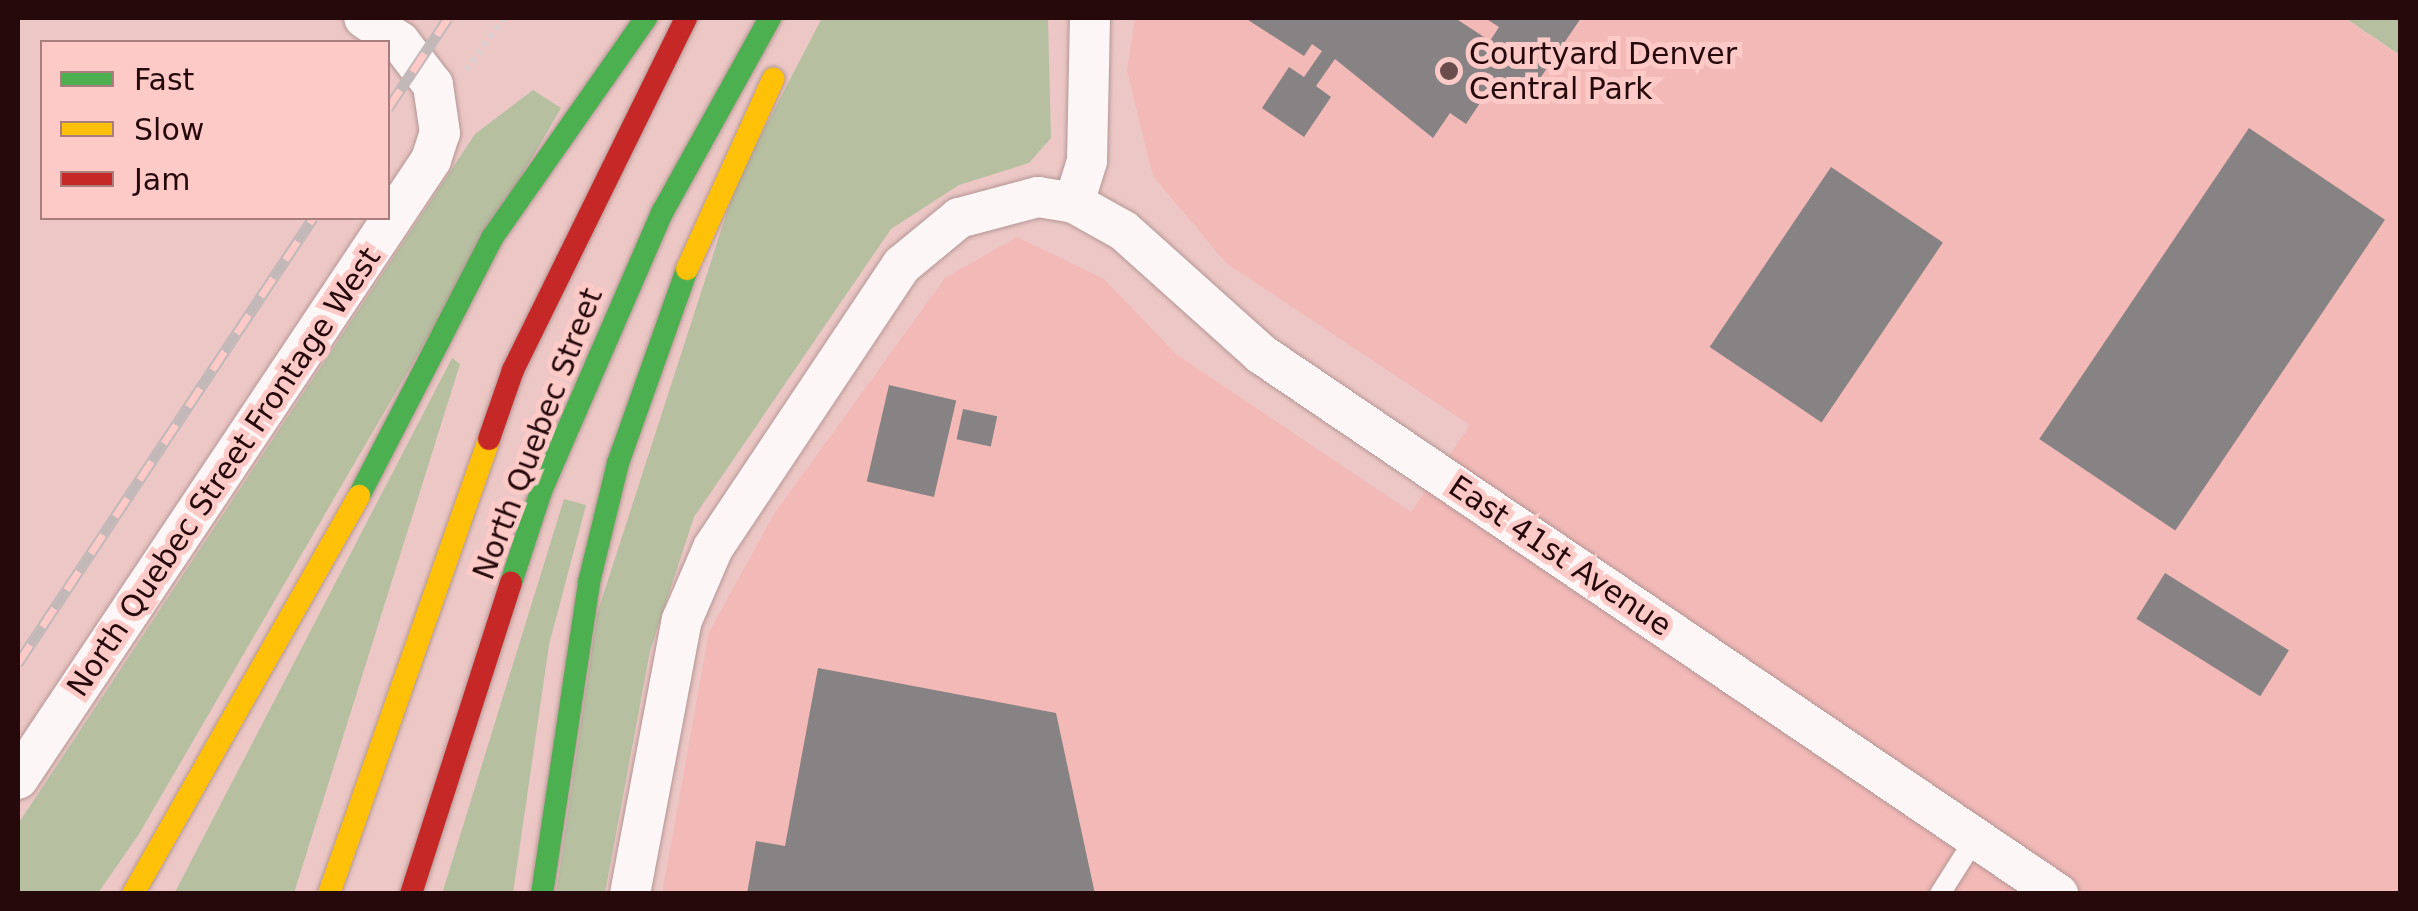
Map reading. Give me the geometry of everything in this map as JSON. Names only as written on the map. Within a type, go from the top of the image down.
[{"type":"main road","points":[[132,894],[329,554],[492,238],[646,18]]},
{"type":"main road","name":"North Quebec Street","points":[[329,894],[512,370],[686,18]]},
{"type":"main road","name":"North Quebec Street","points":[[410,894],[564,437],[663,210],[770,18]]},
{"type":"main road","points":[[542,894],[589,582],[618,463],[694,250],[787,52]]},
{"type":"street","points":[[364,18],[419,60],[439,108]]},
{"type":"street","points":[[630,894],[682,620],[735,511],[928,238],[998,202],[1074,204],[1087,161],[1090,18]]},
{"type":"street","name":"North Quebec Street Frontage West","points":[[18,778],[411,194],[436,146],[439,108]]},
{"type":"street","name":"East 41st Avenue","points":[[1074,204],[1140,243],[1261,354],[2058,894]]},
{"type":"lane","points":[[1940,894],[1976,838]]},
{"type":"path","points":[[439,108],[504,18]]},
{"type":"shaded area","points":[[1135,18],[2344,18],[2400,56],[2400,893],[662,894],[709,632],[774,514],[945,278],[1017,237],[1104,279],[1176,354],[1411,512],[1470,425],[1227,264],[1153,176],[1127,71]]},
{"type":"green space","points":[[822,18],[1048,18],[1051,138],[1029,163],[959,185],[891,229],[694,517],[650,651],[605,893],[556,894],[597,614],[737,181]]},
{"type":"green space","points":[[2345,18],[2400,18],[2400,55]]},
{"type":"green space","points":[[533,90],[561,108],[139,834],[98,893],[18,894],[18,824],[475,134]]},
{"type":"green space","points":[[452,358],[460,364],[294,893],[174,894]]},
{"type":"green space","points":[[564,499],[586,505],[549,645],[513,893],[442,894]]},
{"type":"building","name":"Courtyard Denver Central Park","points":[[1245,18],[1455,18],[1490,41],[1499,27],[1485,18],[1581,18],[1528,96],[1510,83],[1500,99],[1488,91],[1466,124],[1450,113],[1433,138],[1335,59],[1316,86],[1331,97],[1304,137],[1262,108],[1289,67],[1304,77],[1322,51],[1312,44],[1304,56]]},
{"type":"building","points":[[2249,128],[2385,220],[2175,531],[2039,439]]},
{"type":"building","points":[[1831,167],[1943,242],[1822,422],[1710,347]]},
{"type":"building","points":[[889,385],[956,401],[934,497],[867,481]]},
{"type":"building","points":[[963,409],[997,416],[991,447],[957,439]]},
{"type":"building","points":[[2165,573],[2289,650],[2260,696],[2136,619]]},
{"type":"building","points":[[818,668],[1056,713],[1095,894],[747,894],[756,841],[785,846]]},
{"type":"railway","points":[[390,105],[448,18]]},
{"type":"railway","points":[[18,663],[312,220]]},
{"type":"traffic: fast","points":[[359,496],[492,238],[646,18]]},
{"type":"traffic: fast","points":[[511,583],[541,491],[663,211],[770,18]]},
{"type":"traffic: fast","points":[[542,894],[589,582],[618,463],[687,269]]},
{"type":"traffic: slow","points":[[687,269],[773,79]]},
{"type":"traffic: slow","points":[[329,894],[489,439]]},
{"type":"traffic: slow","points":[[133,894],[359,496]]},
{"type":"traffic: jam","points":[[489,439],[513,370],[686,18]]},
{"type":"traffic: jam","points":[[411,894],[511,583]]},
{"type":"place","name":"Courtyard Denver Central Park","points":[[1449,71]]}]
